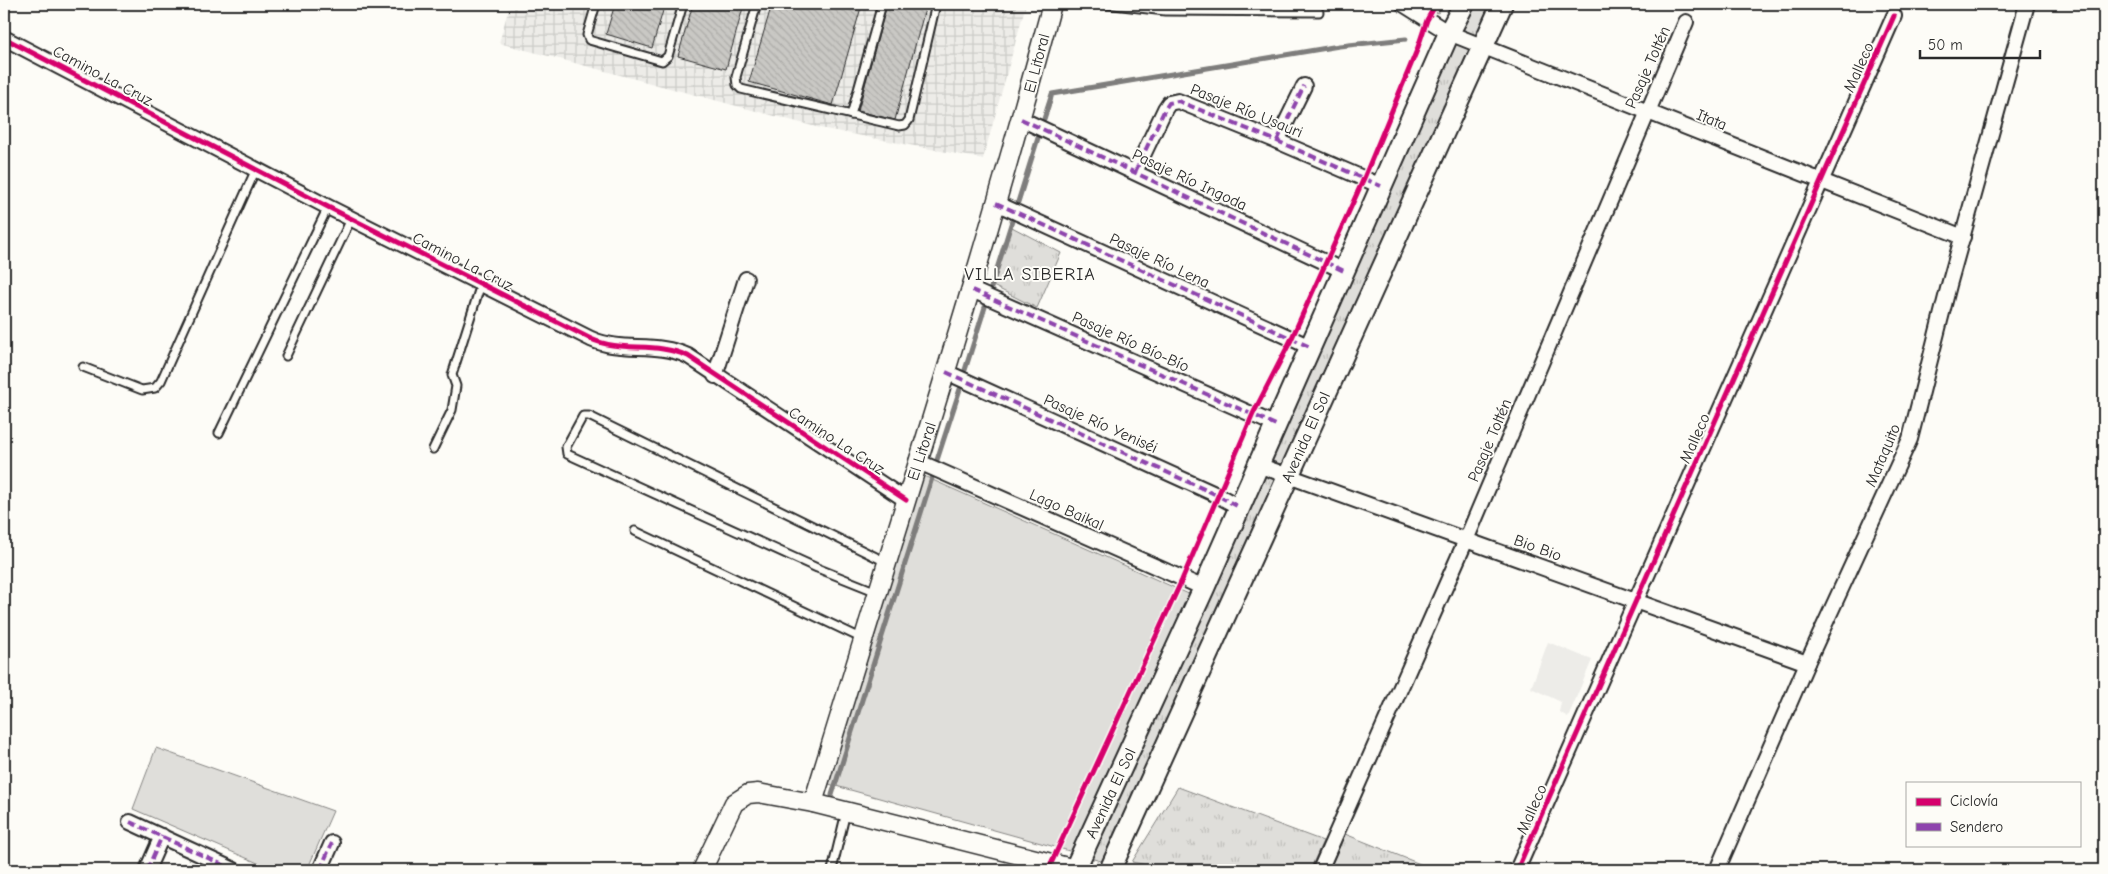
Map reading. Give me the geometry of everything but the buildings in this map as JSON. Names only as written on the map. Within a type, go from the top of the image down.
[{"type":"main road","name":"Avenida El Sol","points":[[1077,870],[1240,507],[1449,33],[1464,4]]},
{"type":"main road","name":"Avenida El Sol","points":[[1110,870],[1481,46],[1502,4]]},
{"type":"street","name":"El Litoral","points":[[813,803],[917,461],[972,290],[1052,4]]},
{"type":"street","name":"Itata","points":[[1403,4],[1449,33],[1963,237]]},
{"type":"street","name":"Mataquito","points":[[1717,870],[1807,663],[1910,439],[2027,4]]},
{"type":"street","name":"Malleco","points":[[1518,870],[1894,16]]},
{"type":"street","name":"Pasaje Toltén","points":[[1320,870],[1466,540],[1646,112],[1686,22]]},
{"type":"street","name":"Camino La Cruz","points":[[4,38],[328,207],[598,342],[669,348],[688,356],[906,500]]},
{"type":"street","points":[[1278,141],[1304,86]]},
{"type":"street","name":"Pasaje Río Usauri","points":[[1135,172],[1169,103],[1178,101],[1278,141],[1381,186]]},
{"type":"street","name":"Pasaje Río Ingoda","points":[[1021,119],[1344,271]]},
{"type":"street","name":"Pasaje Río Lena","points":[[996,203],[1310,347]]},
{"type":"street","points":[[716,376],[746,279]]},
{"type":"street","name":"Pasaje Río Bío-Bío","points":[[972,290],[1276,425]]},
{"type":"street","name":"Pasaje Río Yeniséi","points":[[946,372],[1240,507]]},
{"type":"street","name":"Lago Baikal","points":[[917,461],[1204,588]]},
{"type":"street","name":"Bio Bio","points":[[1258,465],[1807,663]]},
{"type":"street","points":[[702,870],[734,803],[748,794],[758,793],[813,803],[1077,870]]},
{"type":"street","points":[[130,822],[234,870]]},
{"type":"street","points":[[147,870],[162,836]]},
{"type":"street","points":[[320,870],[332,843]]},
{"type":"lane","points":[[596,4],[587,35],[589,40],[662,60],[668,56],[683,4]]},
{"type":"lane","points":[[757,4],[736,77],[737,85],[741,89],[899,126],[905,125],[909,120],[936,4]]},
{"type":"lane","points":[[850,115],[882,4]]},
{"type":"lane","points":[[1105,4],[1165,11],[1319,12]]},
{"type":"lane","points":[[83,367],[142,390],[155,388],[161,381],[256,169]]},
{"type":"lane","points":[[219,433],[328,207]]},
{"type":"lane","points":[[286,356],[351,218]]},
{"type":"lane","points":[[433,450],[452,410],[456,386],[452,375],[481,284]]},
{"type":"lane","points":[[877,592],[818,568],[567,454],[566,447],[583,416],[589,416],[886,562]]},
{"type":"lane","points":[[635,531],[863,639]]},
{"type":"lane","points":[[832,870],[846,812]]},
{"type":"shaded area","points":[[510,4],[1026,4],[983,159],[820,128],[499,43]]},
{"type":"shaded area","points":[[1548,642],[1592,660],[1568,717],[1559,712],[1561,702],[1531,688]]},
{"type":"green space","points":[[1416,4],[1443,4],[1438,13]]},
{"type":"green space","points":[[1465,4],[1497,4],[1108,863],[1090,858]]},
{"type":"green space","points":[[1010,226],[1061,253],[1037,308],[991,285]]},
{"type":"green space","points":[[917,473],[1191,595],[1073,852],[829,784]]},
{"type":"green space","points":[[156,748],[333,811],[307,870],[274,870],[133,809]]},
{"type":"green space","points":[[1178,787],[1323,841],[1310,870],[1170,870],[1132,862]]},
{"type":"green space","points":[[1345,834],[1435,870],[1329,870]]},
{"type":"waterway","points":[[1536,4],[1630,4]]},
{"type":"waterway","points":[[1044,119],[1052,94],[1339,46],[1406,39]]},
{"type":"waterway","points":[[1018,202],[1038,138]]},
{"type":"waterway","points":[[991,288],[1012,221]]},
{"type":"waterway","points":[[965,370],[985,307]]},
{"type":"waterway","points":[[937,460],[960,389]]},
{"type":"waterway","points":[[832,795],[932,478]]},
{"type":"marked path","points":[[1277,141],[1304,86]]},
{"type":"marked path","points":[[1135,172],[1165,109],[1169,103],[1178,101],[1381,186]]},
{"type":"marked path","points":[[1021,119],[1344,271]]},
{"type":"marked path","points":[[996,203],[1310,347]]},
{"type":"marked path","points":[[972,290],[1276,425]]},
{"type":"marked path","points":[[946,372],[1217,495],[1239,507]]},
{"type":"marked path","points":[[130,822],[234,870]]},
{"type":"marked path","points":[[147,870],[162,836]]},
{"type":"marked path","points":[[320,870],[332,843]]},
{"type":"cycle path","points":[[1048,870],[1182,580],[1253,414],[1291,340],[1364,178],[1417,50],[1427,20],[1436,4]]},
{"type":"cycle path","points":[[1517,870],[1894,16]]},
{"type":"cycle path","points":[[4,38],[328,207],[591,339],[615,345],[663,349],[688,356],[906,500]]},
{"type":"district","name":"VILLA SIBERIA","points":[[1030,274]]}]
